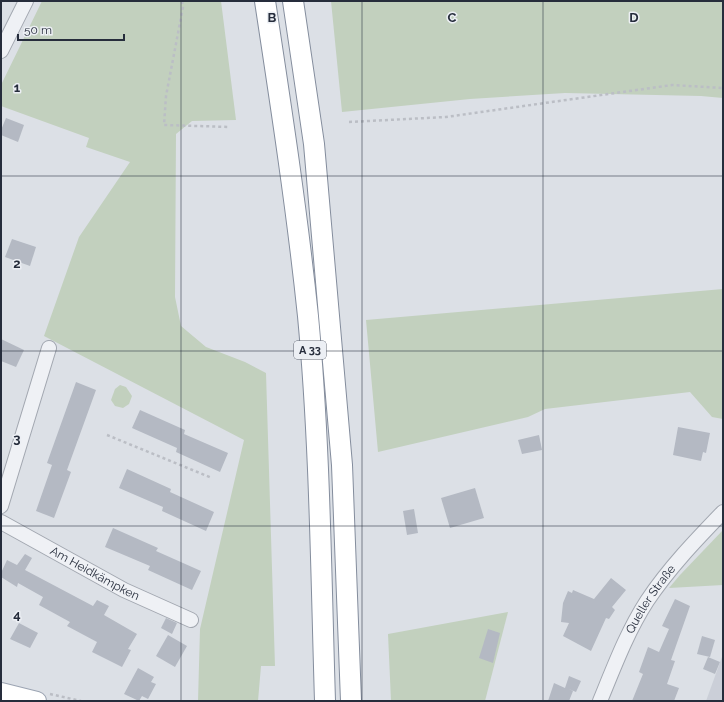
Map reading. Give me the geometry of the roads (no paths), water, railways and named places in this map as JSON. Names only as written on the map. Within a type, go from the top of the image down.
[{"type":"highway","name":"A 33","points":[[265,1],[287,148],[308,316],[318,471],[325,701]]},
{"type":"highway","name":"A 33","points":[[293,1],[314,144],[342,457],[351,701]]},
{"type":"main road","points":[[1,692],[37,701]]},
{"type":"street","points":[[1,51],[26,1]]},
{"type":"street","points":[[1,506],[49,348]]},
{"type":"street","name":"Queller Straße","points":[[600,701],[628,635],[647,602],[673,566],[723,512]]},
{"type":"street","name":"Am Heidkämpken","points":[[1,522],[124,590],[191,620]]}]
